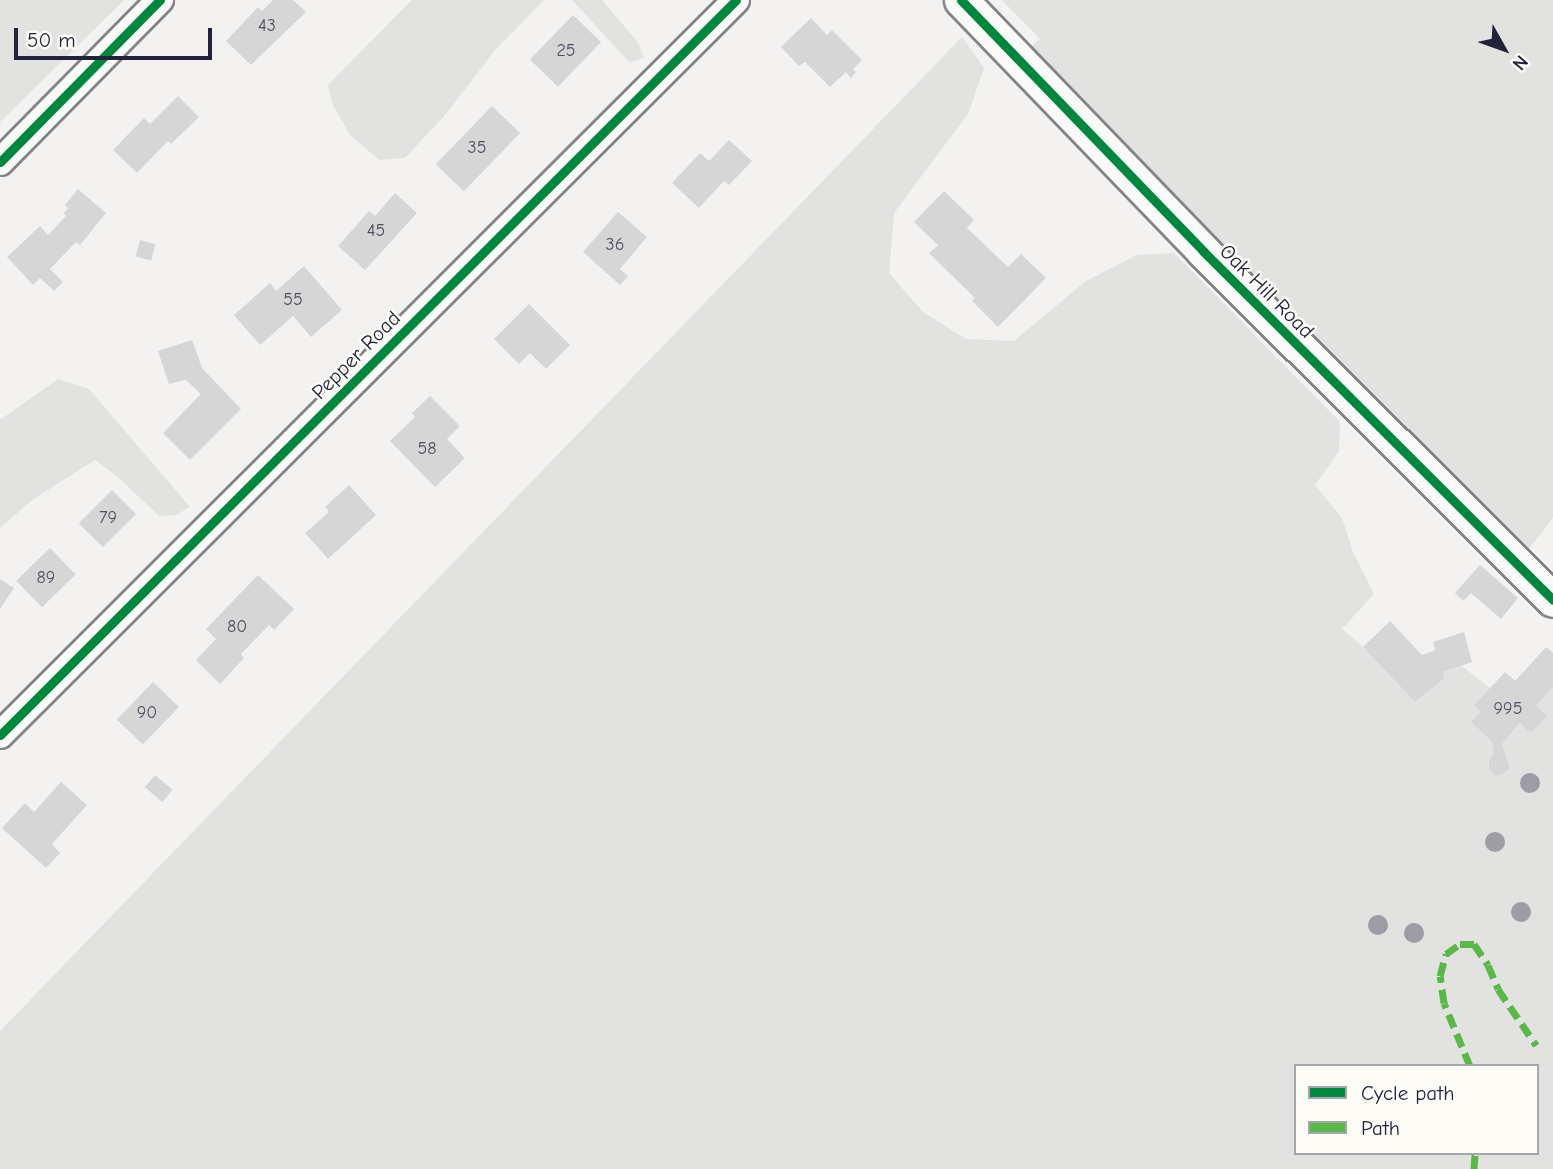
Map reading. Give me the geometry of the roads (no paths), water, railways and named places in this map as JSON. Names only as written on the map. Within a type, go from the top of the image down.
[{"type":"street","points":[[0,162],[160,0]]},
{"type":"street","name":"Pepper Road","points":[[0,735],[736,0]]},
{"type":"street","name":"Oak Hill Road","points":[[961,0],[1213,261],[1553,600]]}]
